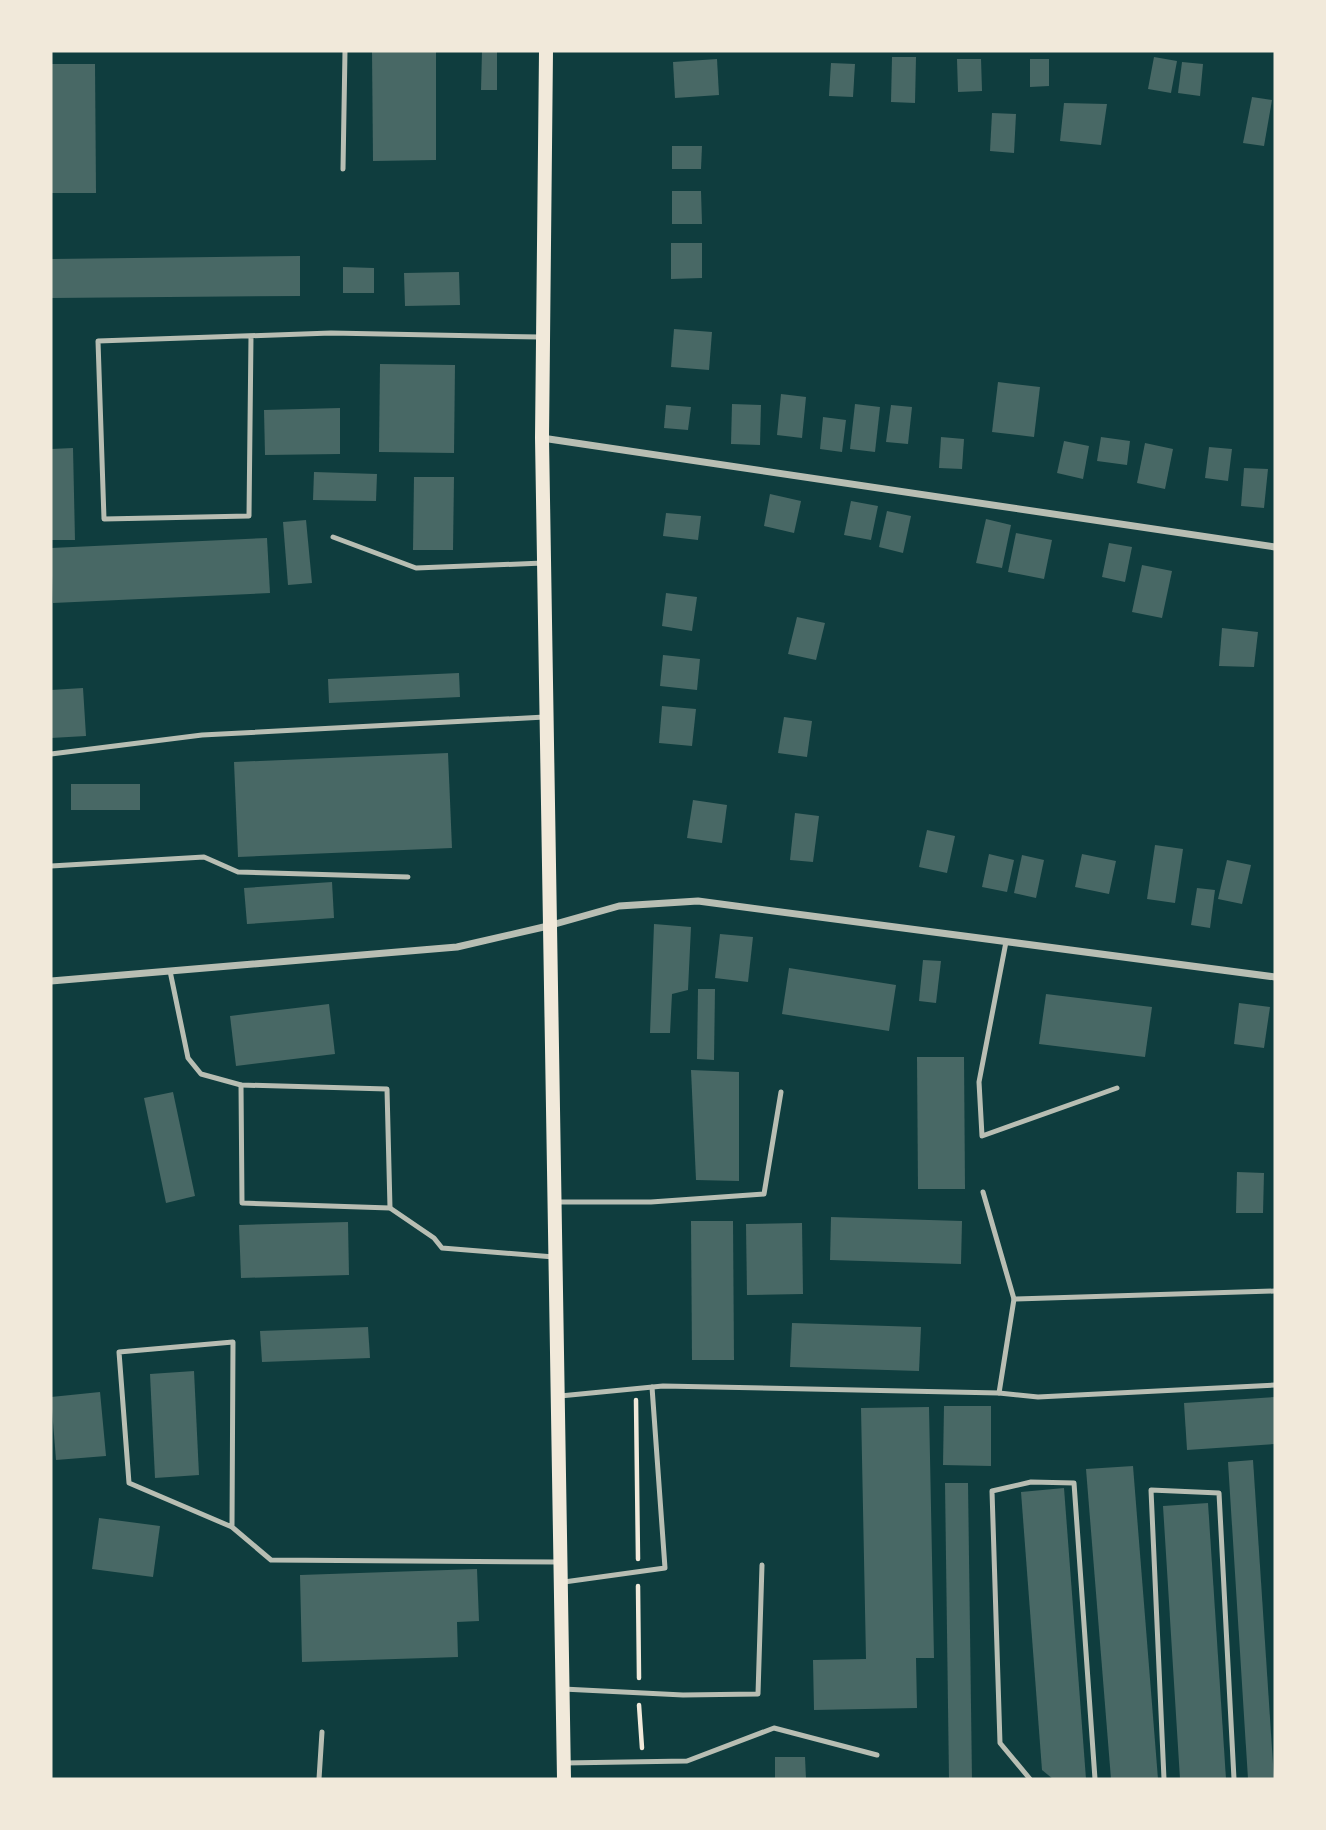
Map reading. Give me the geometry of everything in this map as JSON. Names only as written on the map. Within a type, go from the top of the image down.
[{"type":"main road","points":[[546,51],[543,563],[564,1779]]},
{"type":"street","points":[[542,438],[1275,547]]},
{"type":"street","points":[[51,981],[457,947],[619,906],[698,901],[1275,977]]},
{"type":"lane","points":[[343,169],[345,51]]},
{"type":"lane","points":[[251,336],[249,516],[104,519],[99,341],[331,333],[543,337]]},
{"type":"lane","points":[[332,537],[416,568],[543,563]]},
{"type":"lane","points":[[51,754],[202,735],[545,717]]},
{"type":"lane","points":[[51,866],[204,857],[238,872],[408,877]]},
{"type":"lane","points":[[1006,942],[979,1082],[982,1136],[1117,1088]]},
{"type":"lane","points":[[170,971],[188,1058],[201,1074],[241,1085],[387,1089],[390,1208]]},
{"type":"lane","points":[[241,1085],[242,1203],[390,1208],[434,1238],[442,1248],[555,1257]]},
{"type":"lane","points":[[553,1202],[651,1202],[764,1194],[782,1092]]},
{"type":"lane","points":[[983,1192],[1014,1300],[999,1393]]},
{"type":"lane","points":[[1014,1300],[1275,1291]]},
{"type":"lane","points":[[232,1527],[233,1342],[118,1352],[130,1483],[232,1527],[271,1560],[560,1562]]},
{"type":"lane","points":[[557,1396],[652,1387],[999,1393],[1038,1397],[1275,1385]]},
{"type":"lane","points":[[561,1583],[665,1569],[652,1387]]},
{"type":"lane","points":[[1030,1779],[1000,1743],[992,1491],[1031,1482],[1074,1483],[1095,1779]]},
{"type":"lane","points":[[1164,1779],[1151,1490],[1219,1493],[1234,1779]]},
{"type":"lane","points":[[563,1689],[683,1695],[758,1694],[762,1565]]},
{"type":"lane","points":[[564,1763],[687,1761],[774,1728],[877,1755]]},
{"type":"lane","points":[[319,1779],[322,1732]]},
{"type":"building","points":[[372,51],[436,51],[436,160],[373,161]]},
{"type":"building","points":[[482,51],[497,51],[497,90],[481,90]]},
{"type":"building","points":[[892,57],[916,57],[915,103],[891,102]]},
{"type":"building","points":[[1154,57],[1177,61],[1171,93],[1148,89]]},
{"type":"building","points":[[717,59],[719,95],[675,98],[673,62]]},
{"type":"building","points":[[957,59],[981,59],[982,91],[958,92]]},
{"type":"building","points":[[1030,59],[1049,59],[1049,86],[1030,87]]},
{"type":"building","points":[[1182,62],[1203,64],[1200,96],[1178,93]]},
{"type":"building","points":[[831,63],[855,64],[853,97],[829,96]]},
{"type":"building","points":[[51,64],[95,64],[96,193],[51,193]]},
{"type":"building","points":[[1252,97],[1272,100],[1264,146],[1243,143]]},
{"type":"building","points":[[1064,103],[1107,104],[1101,145],[1060,141]]},
{"type":"building","points":[[992,113],[1016,114],[1014,153],[990,151]]},
{"type":"building","points":[[672,146],[702,146],[701,169],[672,169]]},
{"type":"building","points":[[672,191],[701,191],[702,224],[672,224]]},
{"type":"building","points":[[671,243],[702,243],[702,278],[671,279]]},
{"type":"building","points":[[300,256],[300,296],[51,298],[51,259]]},
{"type":"building","points":[[343,267],[374,268],[374,293],[343,293]]},
{"type":"building","points":[[459,272],[460,305],[405,306],[404,273]]},
{"type":"building","points":[[674,329],[712,332],[709,370],[671,367]]},
{"type":"building","points":[[380,364],[455,365],[454,453],[379,452]]},
{"type":"building","points":[[998,382],[1040,387],[1034,437],[992,432]]},
{"type":"building","points":[[781,394],[806,397],[802,438],[777,435]]},
{"type":"building","points":[[732,404],[761,405],[760,445],[731,444]]},
{"type":"building","points":[[855,404],[880,407],[875,452],[850,449]]},
{"type":"building","points":[[666,405],[691,407],[688,430],[664,428]]},
{"type":"building","points":[[891,405],[912,407],[908,444],[886,442]]},
{"type":"building","points":[[340,408],[340,454],[265,455],[264,410]]},
{"type":"building","points":[[823,417],[846,420],[842,452],[820,449]]},
{"type":"building","points":[[941,437],[964,439],[962,469],[939,468]]},
{"type":"building","points":[[1101,437],[1130,441],[1127,465],[1097,461]]},
{"type":"building","points":[[1064,441],[1089,446],[1083,479],[1057,473]]},
{"type":"building","points":[[1145,443],[1173,449],[1165,489],[1137,483]]},
{"type":"building","points":[[1209,447],[1232,449],[1228,481],[1205,478]]},
{"type":"building","points":[[73,448],[75,540],[51,540],[51,449]]},
{"type":"building","points":[[1244,468],[1268,469],[1264,508],[1241,506]]},
{"type":"building","points":[[314,472],[377,474],[376,501],[313,500]]},
{"type":"building","points":[[414,477],[454,477],[453,550],[413,550]]},
{"type":"building","points":[[770,494],[801,501],[794,533],[764,526]]},
{"type":"building","points":[[851,501],[878,506],[871,540],[844,535]]},
{"type":"building","points":[[887,511],[911,516],[903,553],[879,547]]},
{"type":"building","points":[[666,513],[701,516],[698,540],[663,536]]},
{"type":"building","points":[[986,519],[1011,525],[1002,568],[976,563]]},
{"type":"building","points":[[306,520],[312,583],[288,585],[283,522]]},
{"type":"building","points":[[1016,533],[1052,540],[1044,579],[1008,572]]},
{"type":"building","points":[[267,538],[270,593],[53,603],[51,548]]},
{"type":"building","points":[[1109,543],[1132,547],[1125,582],[1102,577]]},
{"type":"building","points":[[1142,565],[1172,571],[1162,618],[1132,612]]},
{"type":"building","points":[[666,593],[697,597],[692,631],[662,626]]},
{"type":"building","points":[[797,617],[825,623],[816,660],[788,654]]},
{"type":"building","points":[[1222,628],[1258,632],[1254,667],[1219,666]]},
{"type":"building","points":[[663,655],[700,659],[697,690],[660,686]]},
{"type":"building","points":[[459,673],[460,697],[329,703],[328,679]]},
{"type":"building","points":[[83,688],[86,736],[51,738],[51,690]]},
{"type":"building","points":[[662,706],[696,709],[692,746],[659,743]]},
{"type":"building","points":[[784,717],[812,721],[807,757],[778,753]]},
{"type":"building","points":[[448,753],[452,848],[238,857],[234,762]]},
{"type":"building","points":[[71,784],[140,784],[140,810],[71,810]]},
{"type":"building","points":[[693,800],[727,805],[722,843],[687,838]]},
{"type":"building","points":[[795,813],[819,816],[813,862],[790,860]]},
{"type":"building","points":[[927,830],[955,836],[947,873],[919,867]]},
{"type":"building","points":[[1155,845],[1183,849],[1175,903],[1147,899]]},
{"type":"building","points":[[989,854],[1014,860],[1007,892],[982,887]]},
{"type":"building","points":[[1082,854],[1116,861],[1109,894],[1075,887]]},
{"type":"building","points":[[1022,855],[1044,860],[1036,898],[1014,893]]},
{"type":"building","points":[[1227,860],[1251,865],[1242,904],[1218,899]]},
{"type":"building","points":[[332,882],[334,918],[247,924],[244,888]]},
{"type":"building","points":[[1197,888],[1215,890],[1210,928],[1191,925]]},
{"type":"building","points":[[654,924],[691,927],[688,990],[672,994],[670,1033],[650,1033]]},
{"type":"building","points":[[720,934],[753,937],[748,982],[715,978]]},
{"type":"building","points":[[923,960],[941,961],[936,1003],[919,1001]]},
{"type":"building","points":[[789,968],[896,985],[889,1031],[782,1014]]},
{"type":"building","points":[[698,989],[715,989],[714,1060],[697,1059]]},
{"type":"building","points":[[1046,994],[1152,1007],[1145,1057],[1039,1044]]},
{"type":"building","points":[[1239,1003],[1270,1007],[1264,1048],[1234,1044]]},
{"type":"building","points":[[329,1004],[335,1054],[236,1066],[230,1016]]},
{"type":"building","points":[[917,1057],[964,1057],[965,1189],[918,1189]]},
{"type":"building","points":[[691,1070],[739,1072],[739,1181],[696,1180]]},
{"type":"building","points":[[173,1092],[195,1196],[166,1203],[144,1098]]},
{"type":"building","points":[[1237,1172],[1264,1173],[1263,1213],[1236,1213]]},
{"type":"building","points":[[831,1217],[962,1221],[961,1264],[830,1260]]},
{"type":"building","points":[[691,1221],[733,1221],[734,1360],[692,1360]]},
{"type":"building","points":[[348,1222],[349,1275],[241,1278],[239,1225]]},
{"type":"building","points":[[802,1223],[803,1294],[747,1295],[746,1224]]},
{"type":"building","points":[[792,1323],[921,1327],[919,1371],[790,1367]]},
{"type":"building","points":[[368,1327],[370,1358],[262,1362],[260,1331]]},
{"type":"building","points":[[194,1371],[199,1475],[155,1478],[150,1374]]},
{"type":"building","points":[[100,1392],[106,1456],[56,1460],[51,1397]]},
{"type":"building","points":[[1275,1397],[1275,1444],[1187,1450],[1184,1403]]},
{"type":"building","points":[[944,1406],[991,1406],[991,1466],[943,1465]]},
{"type":"building","points":[[929,1407],[934,1658],[916,1658],[917,1708],[814,1710],[813,1660],[866,1659],[861,1408]]},
{"type":"building","points":[[1253,1460],[1274,1779],[1248,1779],[1228,1462]]},
{"type":"building","points":[[1133,1466],[1158,1779],[1111,1779],[1086,1469]]},
{"type":"building","points":[[945,1483],[968,1483],[972,1779],[949,1779]]},
{"type":"building","points":[[1064,1488],[1086,1779],[1053,1779],[1042,1770],[1021,1492]]},
{"type":"building","points":[[1208,1503],[1226,1779],[1180,1779],[1163,1506]]},
{"type":"building","points":[[99,1518],[160,1526],[153,1577],[92,1569]]},
{"type":"building","points":[[477,1569],[479,1621],[457,1622],[458,1657],[302,1662],[300,1575]]},
{"type":"building","points":[[775,1757],[805,1757],[806,1779],[775,1779]]}]
